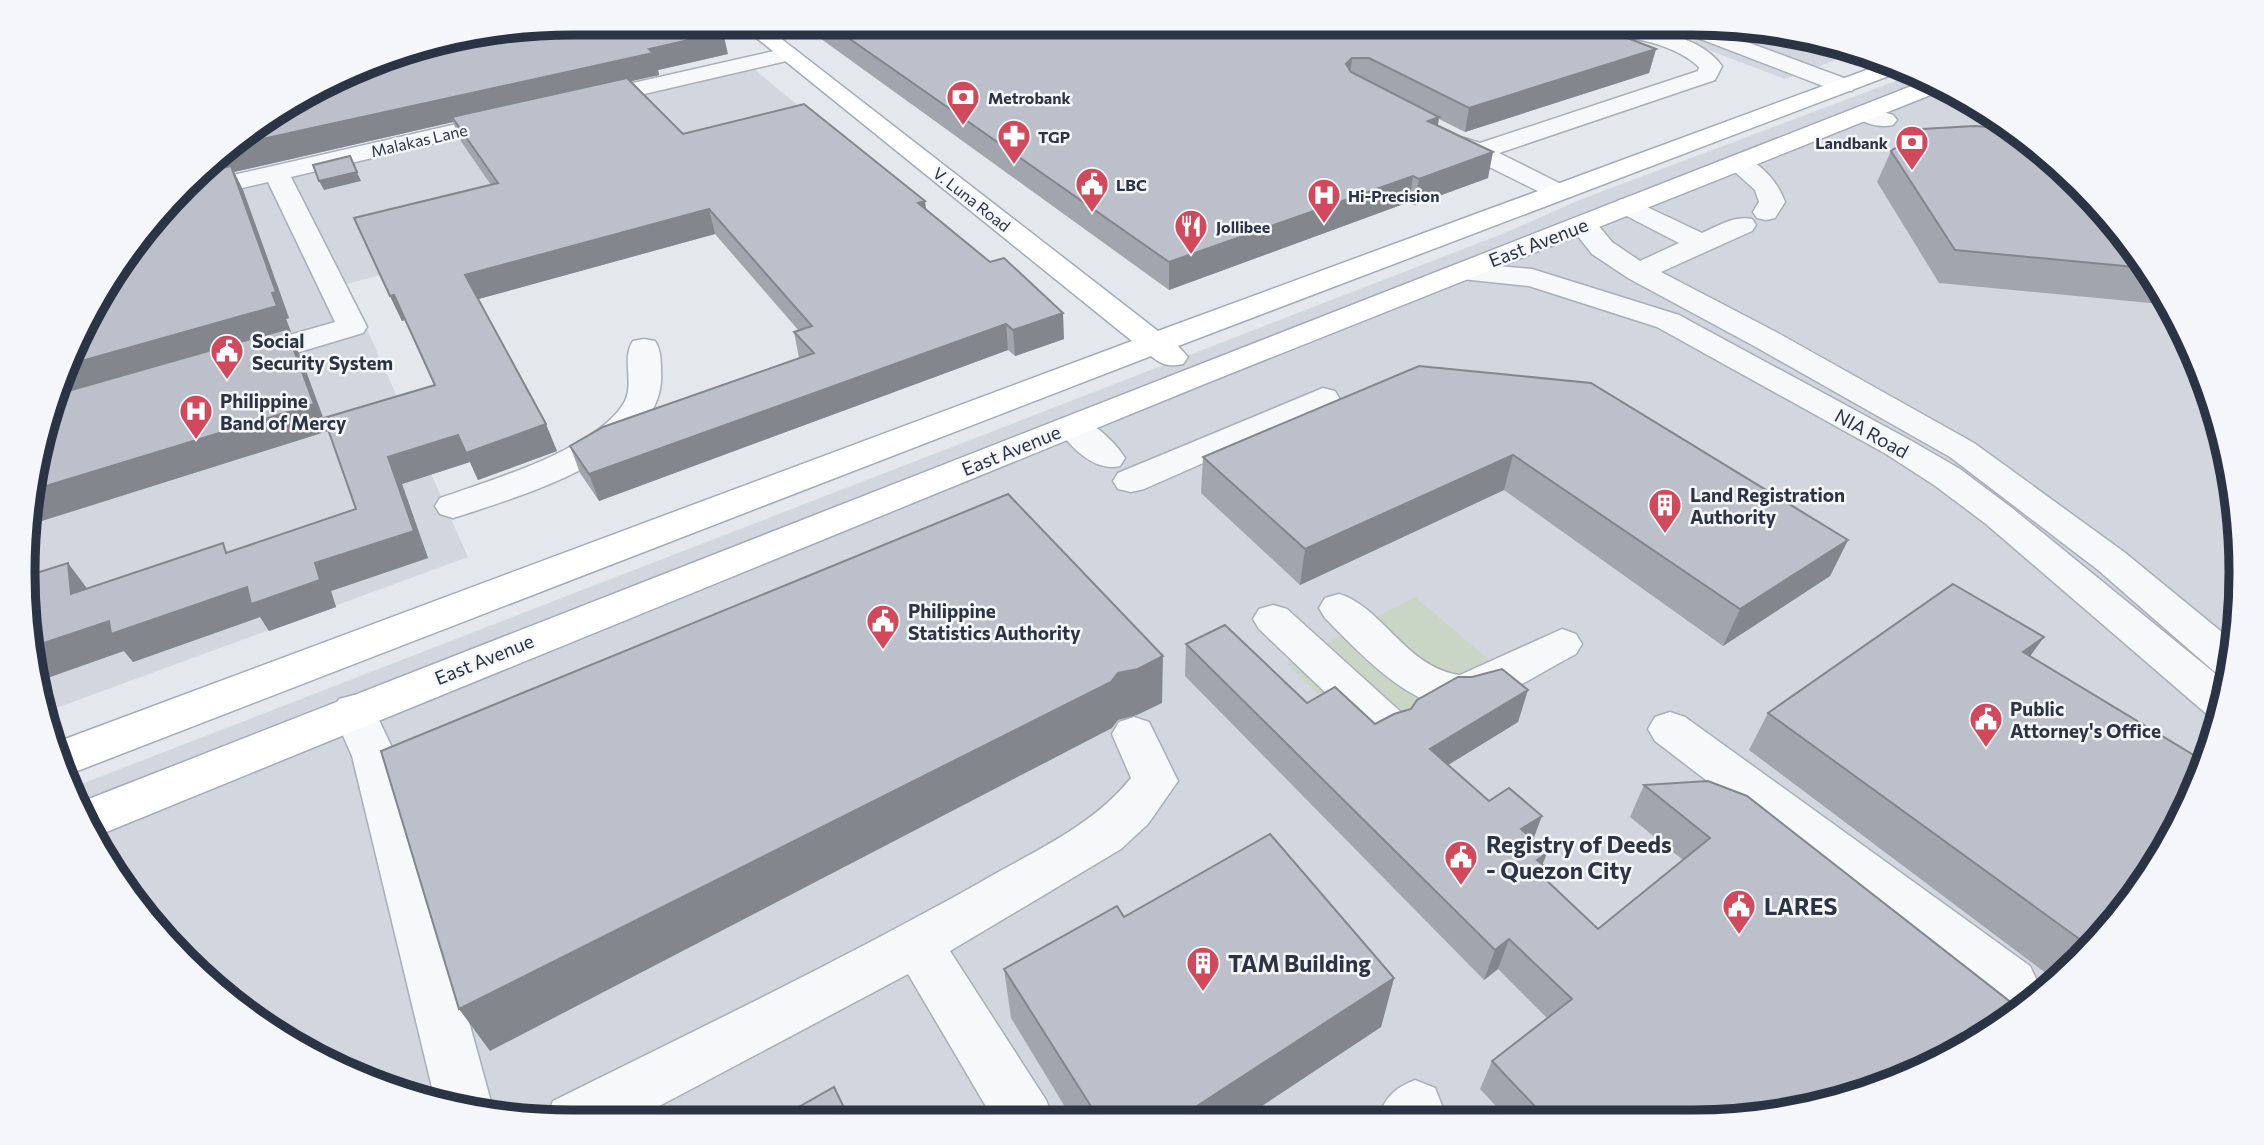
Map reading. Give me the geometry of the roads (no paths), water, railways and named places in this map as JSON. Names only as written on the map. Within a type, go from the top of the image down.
[{"type":"main road","name":"V. Luna Road","points":[[762,35],[1196,376]]},
{"type":"main road","name":"East Avenue","points":[[68,757],[1556,192],[1884,71]]},
{"type":"main road","name":"East Avenue","points":[[94,817],[1628,206],[1738,163],[1875,117],[1928,89]]},
{"type":"street","points":[[1478,152],[1707,75],[1711,66],[1704,58],[1656,39],[1635,35]]},
{"type":"street","points":[[1710,36],[1844,86]]},
{"type":"street","points":[[572,104],[787,54]]},
{"type":"street","name":"Malakas Lane","points":[[192,192],[277,175],[531,114]]},
{"type":"street","points":[[1442,133],[1556,192]]},
{"type":"street","points":[[1638,272],[1754,218],[1772,202],[1767,187],[1738,163]]},
{"type":"street","points":[[222,365],[352,327],[277,175]]},
{"type":"street","points":[[1628,206],[1701,243]]},
{"type":"street","name":"NIA Road","points":[[1583,225],[1602,248],[1638,272],[1905,416],[1962,450],[2111,561],[2222,655]]},
{"type":"street","name":"NIA Road","points":[[1462,272],[1532,278],[1668,321],[1898,447],[1947,477],[1999,516],[2214,697]]},
{"type":"street","points":[[453,506],[522,482],[564,463],[608,439],[632,420],[645,395],[644,348]]},
{"type":"street","points":[[1073,426],[1119,470],[1323,398]]},
{"type":"street","points":[[1999,516],[2036,504]]},
{"type":"street","points":[[1339,608],[1396,661],[1431,686],[1462,692],[1562,644]]},
{"type":"street","points":[[1273,619],[1388,726]]},
{"type":"street","points":[[354,711],[374,756],[462,1099]]},
{"type":"street","points":[[1670,729],[2012,983]]},
{"type":"street","points":[[594,1110],[916,944],[1104,835],[1132,811],[1155,781],[1143,748],[1134,734]]},
{"type":"street","points":[[916,944],[1020,1110]]},
{"type":"place","name":"Metrobank","points":[[963,127]]},
{"type":"place","name":"TGP","points":[[1014,166]]},
{"type":"place","name":"Landbank","points":[[1912,172]]},
{"type":"place","name":"LBC","points":[[1092,214]]},
{"type":"place","name":"Hi-Precision","points":[[1324,225]]},
{"type":"place","name":"Jollibee","points":[[1191,256]]},
{"type":"place","name":"Social Security System","points":[[227,381]]},
{"type":"place","name":"Philippine Band of Mercy","points":[[196,441]]},
{"type":"place","name":"Land Registration Authority","points":[[1665,535]]},
{"type":"place","name":"Philippine Statistics Authority","points":[[883,651]]},
{"type":"place","name":"Public Attorney's Office","points":[[1986,749]]},
{"type":"place","name":"Registry of Deeds - Quezon City","points":[[1461,887]]},
{"type":"place","name":"LARES","points":[[1739,936]]},
{"type":"place","name":"TAM Building","points":[[1203,993]]}]
